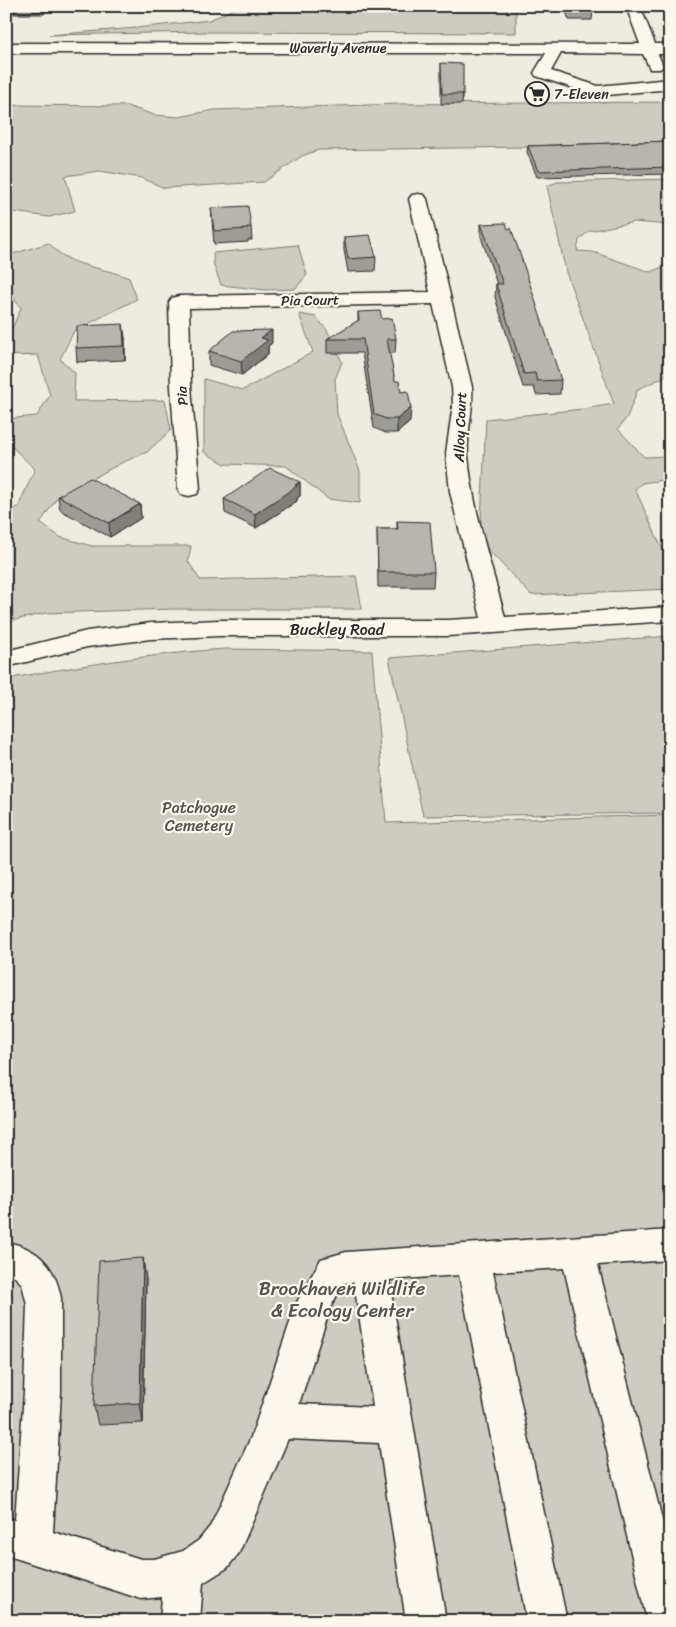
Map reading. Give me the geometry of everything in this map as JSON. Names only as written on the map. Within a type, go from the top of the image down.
[{"type":"street","points":[[633,6],[657,71],[670,83]]},
{"type":"street","name":"Waverly Avenue","points":[[6,48],[670,49]]},
{"type":"street","points":[[556,49],[542,73],[597,91],[670,83]]},
{"type":"street","name":"Alloy Court","points":[[418,199],[462,387],[463,404],[457,453],[461,492],[495,626]]},
{"type":"street","name":"Pia Court","points":[[179,302],[441,298]]},
{"type":"street","name":"Pia","points":[[179,302],[181,388],[189,489]]},
{"type":"street","name":"Buckley Road","points":[[6,659],[87,639],[158,630],[218,628],[406,629],[495,626],[670,614]]},
{"type":"street","points":[[6,1257],[17,1258],[32,1268],[41,1286],[44,1307],[44,1358],[20,1540],[141,1579],[154,1579],[192,1568],[213,1554],[225,1539],[269,1439],[315,1302],[333,1270],[346,1267],[670,1245]]},
{"type":"street","points":[[577,1252],[667,1621]]},
{"type":"street","points":[[473,1259],[547,1621]]},
{"type":"street","points":[[370,1266],[426,1621]]},
{"type":"street","points":[[275,1421],[396,1426]]},
{"type":"street","points":[[180,1621],[184,1571]]},
{"type":"green space","points":[[241,6],[516,6],[516,33],[204,32],[49,35],[209,20]]},
{"type":"green space","points":[[670,102],[670,145],[318,150],[302,156],[264,182],[164,188],[142,178],[100,171],[65,176],[75,211],[49,217],[6,211],[6,105],[127,106],[154,115],[179,117],[214,110],[398,104]]},
{"type":"green space","points":[[670,179],[670,225],[634,222],[589,231],[579,240],[577,251],[593,252],[650,272],[670,264],[670,371],[662,378],[638,389],[627,417],[618,429],[644,457],[670,456],[670,479],[642,483],[635,489],[670,566],[670,589],[531,595],[480,541],[486,419],[614,404],[566,272],[547,186],[557,182]]},
{"type":"green space","points":[[49,243],[57,251],[76,262],[129,278],[137,299],[74,331],[60,359],[75,373],[74,401],[165,400],[171,430],[147,452],[121,463],[57,498],[40,523],[60,537],[92,546],[191,546],[188,561],[200,580],[356,576],[362,609],[173,609],[46,613],[6,622],[6,514],[18,507],[35,469],[12,447],[6,447],[6,419],[37,416],[50,395],[38,355],[6,356],[6,333],[11,331],[21,308],[6,289],[6,256]]},
{"type":"green space","points":[[298,245],[307,275],[295,289],[266,290],[221,285],[214,266],[213,253]]},
{"type":"green space","points":[[299,314],[316,317],[327,330],[342,362],[335,379],[337,414],[360,471],[360,503],[328,499],[286,466],[225,464],[204,452],[204,379],[243,390],[313,352]]},
{"type":"green space","points":[[670,636],[670,813],[423,816],[389,658]]},
{"type":"green space","name":"Brookhaven Wildlife & Ecology Center","points":[[224,649],[372,651],[386,823],[670,815],[670,1621],[6,1621],[6,679],[142,657]]},
{"type":"building","points":[[569,6],[592,6],[593,8],[570,8]]},
{"type":"building","points":[[441,63],[463,64],[463,94],[442,94]]},
{"type":"building","points":[[670,141],[670,167],[538,171],[528,146]]},
{"type":"building","points":[[248,206],[251,227],[247,227],[247,229],[214,231],[211,208]]},
{"type":"building","points":[[506,223],[508,229],[511,228],[561,380],[537,381],[535,373],[524,374],[496,284],[503,284],[481,224]]},
{"type":"building","points":[[370,235],[376,257],[348,259],[344,237]]},
{"type":"building","points":[[380,311],[382,319],[392,318],[396,339],[387,339],[395,381],[399,381],[401,392],[408,391],[411,408],[397,419],[386,419],[374,414],[363,339],[327,339],[359,320],[358,312]]},
{"type":"building","points":[[123,324],[124,346],[76,348],[77,326]]},
{"type":"building","points":[[272,330],[261,338],[268,340],[241,361],[209,351],[233,331]]},
{"type":"building","points":[[270,468],[300,482],[295,485],[297,486],[255,514],[224,499]]},
{"type":"building","points":[[90,478],[140,504],[109,523],[58,496]]},
{"type":"building","points":[[397,521],[430,522],[434,572],[378,572],[377,529],[398,529]]},
{"type":"building","points":[[143,1258],[140,1403],[94,1406],[99,1261]]},
{"type":"place","name":"7-Eleven","points":[[537,94]]},
{"type":"park label","name":"Patchogue Cemetery","points":[[199,816]]}]
